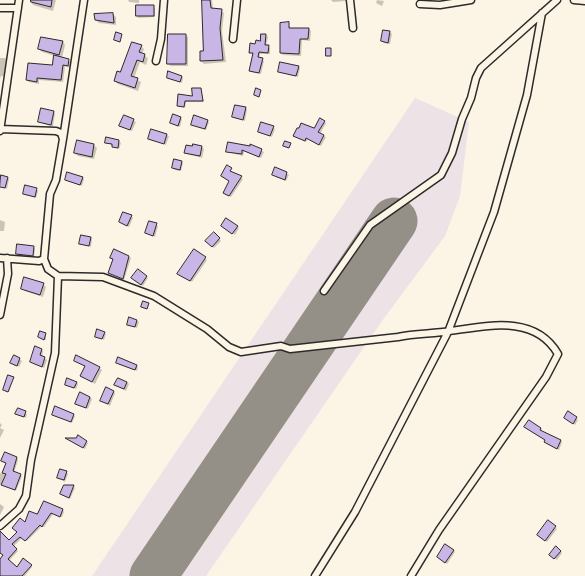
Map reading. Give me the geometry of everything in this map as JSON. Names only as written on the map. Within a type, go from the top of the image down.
[{"type":"street","points":[[0,133],[19,0]]},
{"type":"street","points":[[84,0],[56,180],[50,194],[44,259],[48,269],[58,276],[103,277],[154,296],[207,329],[229,347],[241,352],[281,346],[290,349],[398,337],[415,333],[448,332],[493,325],[515,326],[527,329],[541,337],[555,349],[558,354],[546,377],[439,530],[410,576]]},
{"type":"street","points":[[156,61],[161,38],[164,0]]},
{"type":"street","points":[[233,39],[237,0]]},
{"type":"street","points":[[350,0],[353,28]]},
{"type":"street","points":[[420,4],[440,5],[471,0]]},
{"type":"street","points":[[324,291],[370,225],[440,175],[452,153],[462,119],[481,68],[557,0]]},
{"type":"street","points":[[574,0],[585,1]]},
{"type":"street","points":[[0,8],[18,8]]},
{"type":"street","points":[[315,576],[355,512],[448,332],[494,212],[527,96],[542,13]]},
{"type":"street","points":[[0,129],[56,131],[61,133],[63,139]]},
{"type":"street","points":[[0,258],[39,261],[44,259]]},
{"type":"street","points":[[0,315],[8,274],[7,258]]},
{"type":"street","points":[[0,526],[19,509],[26,496],[31,460],[55,353],[58,276]]},
{"type":"shaded area","points":[[415,98],[469,122],[460,196],[445,236],[382,321],[206,576],[92,576]]},
{"type":"building","points":[[31,0],[52,0],[51,7],[31,2]]},
{"type":"building","points":[[202,0],[210,0],[211,8],[222,9],[220,28],[223,60],[200,61],[200,51],[203,51]]},
{"type":"building","points":[[136,5],[154,5],[154,16],[136,16]]},
{"type":"building","points":[[113,13],[114,23],[95,20],[94,14]]},
{"type":"building","points":[[289,22],[289,28],[309,28],[308,39],[300,39],[299,54],[280,53],[280,23]]},
{"type":"building","points":[[383,30],[390,31],[388,43],[381,41]]},
{"type":"building","points":[[116,32],[122,34],[120,42],[114,40]]},
{"type":"building","points":[[168,34],[186,34],[186,64],[167,64]]},
{"type":"building","points":[[261,34],[266,34],[265,45],[269,45],[268,53],[259,52],[258,57],[263,58],[259,73],[249,71],[253,53],[249,53],[250,43],[255,44],[256,40],[260,41]]},
{"type":"building","points":[[41,37],[63,41],[59,55],[38,49]]},
{"type":"building","points":[[132,42],[142,45],[139,52],[145,54],[143,62],[137,60],[131,76],[138,78],[135,88],[114,81],[117,71],[120,72]]},
{"type":"building","points":[[326,48],[331,48],[331,56],[326,56]]},
{"type":"building","points":[[54,55],[69,59],[68,66],[63,65],[61,80],[37,78],[37,82],[26,80],[28,63],[52,65]]},
{"type":"building","points":[[280,62],[299,66],[296,76],[278,72]]},
{"type":"building","points":[[168,71],[182,76],[180,82],[167,78]]},
{"type":"building","points":[[192,88],[201,88],[203,101],[185,101],[184,107],[177,106],[178,94],[192,96]]},
{"type":"building","points":[[256,88],[261,90],[259,97],[254,95]]},
{"type":"building","points":[[235,105],[246,107],[243,120],[232,117]]},
{"type":"building","points":[[41,108],[54,111],[51,125],[38,122]]},
{"type":"building","points":[[173,114],[181,117],[178,126],[170,123]]},
{"type":"building","points":[[124,115],[134,119],[130,130],[119,126]]},
{"type":"building","points":[[194,115],[208,120],[205,129],[191,125]]},
{"type":"building","points":[[320,118],[325,121],[318,132],[324,135],[319,145],[306,138],[305,141],[293,136],[301,123],[314,128]]},
{"type":"building","points":[[261,122],[274,126],[270,136],[258,132]]},
{"type":"building","points":[[151,129],[167,134],[164,144],[148,139]]},
{"type":"building","points":[[106,137],[119,140],[118,148],[112,147],[112,144],[105,143]]},
{"type":"building","points":[[77,140],[94,144],[92,157],[74,153]]},
{"type":"building","points":[[285,141],[291,143],[289,148],[283,146]]},
{"type":"building","points":[[228,142],[250,146],[250,144],[262,149],[259,157],[242,150],[242,154],[226,152]]},
{"type":"building","points":[[193,144],[202,146],[200,156],[184,153],[186,145],[192,146]]},
{"type":"building","points":[[174,159],[182,161],[180,170],[172,168]]},
{"type":"building","points":[[227,165],[232,168],[230,171],[242,176],[229,196],[223,193],[229,181],[221,176]]},
{"type":"building","points":[[275,167],[287,172],[285,180],[272,175]]},
{"type":"building","points":[[67,172],[83,177],[80,185],[65,180]]},
{"type":"building","points":[[1,175],[8,177],[5,188],[0,187]]},
{"type":"building","points":[[25,185],[37,188],[35,197],[23,194]]},
{"type":"building","points":[[123,212],[132,215],[127,226],[119,222]]},
{"type":"building","points":[[226,218],[238,226],[232,234],[221,226]]},
{"type":"building","points":[[149,221],[157,223],[153,236],[145,233]]},
{"type":"building","points":[[214,232],[220,238],[212,247],[205,241]]},
{"type":"building","points":[[81,235],[91,237],[89,246],[79,244]]},
{"type":"building","points":[[17,244],[34,246],[33,256],[16,254]]},
{"type":"building","points":[[114,249],[129,256],[123,279],[108,273],[113,259],[110,258]]},
{"type":"building","points":[[194,249],[206,257],[190,281],[177,274]]},
{"type":"building","points":[[138,269],[147,276],[141,285],[131,278]]},
{"type":"building","points":[[24,277],[44,283],[40,295],[21,289]]},
{"type":"building","points":[[143,301],[149,303],[147,309],[141,307]]},
{"type":"building","points":[[129,317],[137,320],[135,327],[127,325]]},
{"type":"building","points":[[97,329],[105,332],[102,339],[95,337]]},
{"type":"building","points":[[40,331],[46,333],[44,340],[38,337]]},
{"type":"building","points":[[35,346],[42,349],[40,355],[45,357],[42,367],[30,362]]},
{"type":"building","points":[[14,355],[20,358],[17,366],[10,363]]},
{"type":"building","points":[[76,355],[100,367],[92,382],[80,376],[85,366],[74,361]]},
{"type":"building","points":[[118,357],[137,365],[135,370],[116,363]]},
{"type":"building","points":[[8,375],[14,377],[8,392],[3,390]]},
{"type":"building","points":[[67,378],[77,382],[74,388],[65,385]]},
{"type":"building","points":[[118,378],[127,382],[124,389],[114,385]]},
{"type":"building","points":[[106,387],[114,391],[108,404],[100,401]]},
{"type":"building","points":[[80,392],[90,397],[86,408],[75,404]]},
{"type":"building","points":[[55,406],[74,414],[71,422],[52,415]]},
{"type":"building","points":[[18,408],[26,411],[24,417],[15,414]]},
{"type":"building","points":[[568,411],[577,417],[573,424],[564,418]]},
{"type":"building","points":[[529,420],[541,428],[540,430],[561,440],[557,449],[544,442],[545,440],[524,427]]},
{"type":"building","points":[[78,435],[87,441],[83,448],[65,438],[76,438]]},
{"type":"building","points":[[5,452],[17,457],[13,471],[21,474],[15,490],[1,485],[6,474],[2,473],[6,463],[1,461]]},
{"type":"building","points":[[60,469],[67,471],[64,480],[57,478]]},
{"type":"building","points":[[64,485],[74,485],[69,498],[60,494]]},
{"type":"building","points":[[44,501],[63,509],[60,517],[51,513],[42,527],[40,525],[25,541],[20,537],[12,544],[17,549],[8,559],[17,567],[23,558],[32,565],[22,576],[0,576],[0,559],[3,555],[0,553],[0,531],[9,540],[17,532],[12,528],[20,518],[25,522],[29,511],[37,514]]},
{"type":"building","points":[[548,520],[556,526],[545,541],[537,535]]},
{"type":"building","points":[[445,544],[454,550],[445,563],[437,557]]},
{"type":"building","points":[[556,546],[561,551],[554,559],[549,555]]},
{"type":"runway","points":[[153,576],[394,221]]}]
